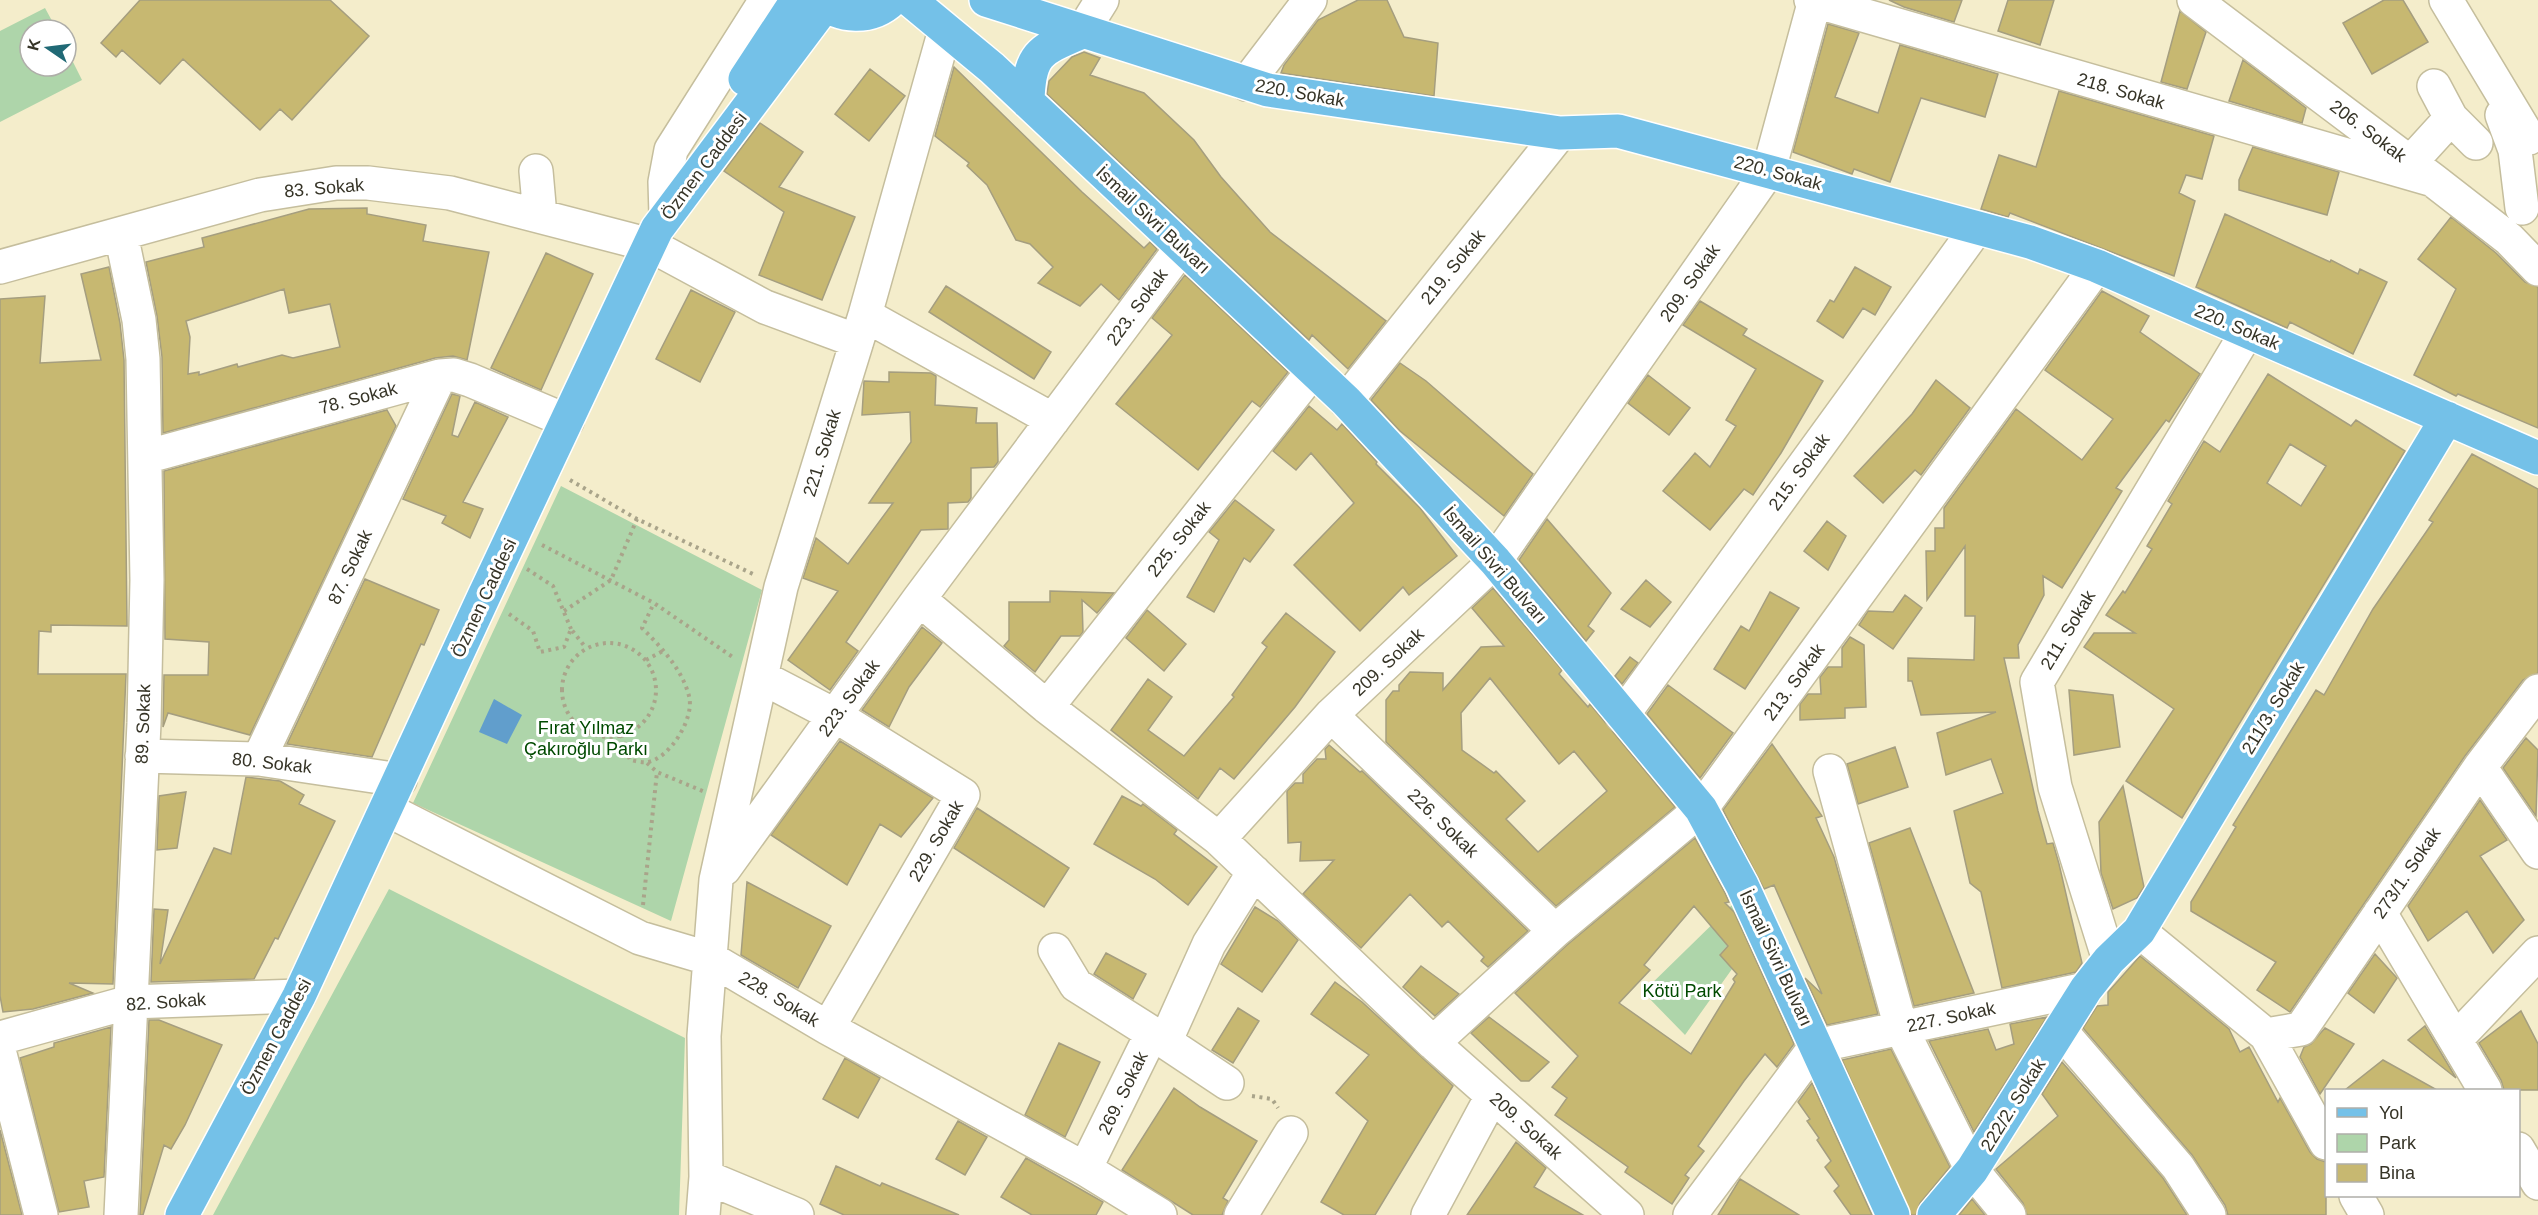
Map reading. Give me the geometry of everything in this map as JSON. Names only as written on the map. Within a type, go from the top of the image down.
[{"type":"main road","points":[[814,2],[833,11],[851,15],[870,13],[892,0]]},
{"type":"main road","name":"İsmail Sivri Bulvarı","points":[[910,0],[1028,102],[1312,372],[1346,401],[1495,561],[1701,809],[1742,885],[1893,1215]]},
{"type":"main road","name":"220. Sokak","points":[[986,0],[1246,84],[1560,133],[1618,131],[2030,242],[2097,267],[2538,458]]},
{"type":"main road","name":"Özmen Caddesi","points":[[182,1215],[299,996],[509,542],[650,245],[666,215],[814,2]]},
{"type":"main road","points":[[1028,102],[1028,75],[1035,60],[1047,48],[1082,32]]},
{"type":"main road","name":"211/3. Sokak","points":[[2086,989],[2109,960],[2139,931],[2448,418]]},
{"type":"main road","name":"222/2. Sokak","points":[[1934,1215],[1972,1170],[2086,989]]},
{"type":"street","points":[[666,215],[665,182],[671,150],[766,0]]},
{"type":"street","points":[[1082,32],[1102,0]]},
{"type":"street","points":[[1246,84],[1310,0]]},
{"type":"street","name":"218. Sokak","points":[[1813,0],[2421,171]]},
{"type":"street","name":"209. Sokak","points":[[1627,1215],[1433,1043],[1219,839],[1331,715],[1495,561],[1769,170],[1813,0]]},
{"type":"street","name":"206. Sokak","points":[[2194,0],[2534,256]]},
{"type":"street","points":[[2446,0],[2529,138]]},
{"type":"street","name":"221. Sokak","points":[[716,880],[781,587],[861,328],[945,30]]},
{"type":"street","points":[[2434,86],[2451,118],[2476,143]]},
{"type":"street","points":[[2499,87],[2497,102],[2515,150],[2522,208]]},
{"type":"street","points":[[2421,171],[2451,118]]},
{"type":"street","name":"219. Sokak","points":[[1346,401],[1560,133]]},
{"type":"street","points":[[536,171],[540,216]]},
{"type":"street","name":"83. Sokak","points":[[0,267],[260,195],[336,183],[414,187],[450,193],[650,245],[765,307],[861,328],[1053,420]]},
{"type":"street","name":"215. Sokak","points":[[1623,716],[1976,229]]},
{"type":"street","name":"89. Sokak","points":[[121,234],[139,320],[147,579],[142,756],[121,1215]]},
{"type":"street","name":"223. Sokak","points":[[716,880],[919,599],[1182,246]]},
{"type":"street","name":"213. Sokak","points":[[1433,1043],[1555,931],[1701,809],[2097,267]]},
{"type":"street","name":"211. Sokak","points":[[2109,960],[2055,787],[2037,682],[2247,332]]},
{"type":"street","name":"225. Sokak","points":[[1047,707],[1312,372]]},
{"type":"street","name":"78. Sokak","points":[[145,457],[440,376],[454,375],[470,380],[567,421]]},
{"type":"street","name":"87. Sokak","points":[[259,759],[440,376]]},
{"type":"street","points":[[919,599],[1047,707],[1219,839]]},
{"type":"street","name":"229. Sokak","points":[[761,677],[836,716],[963,795],[828,1028]]},
{"type":"street","name":"273/1. Sokak","points":[[2266,1035],[2301,1029],[2480,767],[2538,691]]},
{"type":"street","name":"226. Sokak","points":[[1331,715],[1555,931]]},
{"type":"street","name":"80. Sokak","points":[[142,756],[259,759],[393,795]]},
{"type":"street","points":[[2480,767],[2538,852]]},
{"type":"street","points":[[1830,771],[1901,1028],[1972,1170],[2009,1215]]},
{"type":"street","name":"228. Sokak","points":[[393,795],[640,938],[711,959],[828,1028],[1085,1169],[1160,1215]]},
{"type":"street","points":[[1055,950],[1076,985],[1158,1038],[1209,944],[1254,873]]},
{"type":"street","points":[[704,1215],[706,1177],[704,1036],[716,880]]},
{"type":"street","points":[[2380,913],[2484,1089]]},
{"type":"street","points":[[2139,931],[2266,1035],[2325,1141]]},
{"type":"street","points":[[2456,1039],[2538,953]]},
{"type":"street","name":"227. Sokak","points":[[1816,1046],[2086,989]]},
{"type":"street","name":"82. Sokak","points":[[0,1038],[130,1002],[299,996]]},
{"type":"street","points":[[2060,1030],[2178,1167],[2209,1215]]},
{"type":"street","name":"269. Sokak","points":[[1085,1169],[1158,1038],[1227,1083]]},
{"type":"street","points":[[1690,1215],[1816,1046]]},
{"type":"street","points":[[0,1054],[41,1215]]},
{"type":"street","points":[[1428,1215],[1492,1096]]},
{"type":"street","points":[[1241,1215],[1291,1133]]},
{"type":"street","points":[[2520,1152],[2537,1179]]},
{"type":"street","points":[[706,1177],[797,1215]]},
{"type":"street","points":[[2357,1197],[2367,1215]]},
{"type":"path","points":[[545,466],[637,519],[781,587]]},
{"type":"path","points":[[564,611],[611,580],[637,519]]},
{"type":"path","points":[[509,542],[611,580],[654,603],[761,677]]},
{"type":"path","points":[[509,542],[553,586],[571,629],[586,648]]},
{"type":"path","points":[[484,596],[533,631],[540,652],[564,647],[571,629]]},
{"type":"path","points":[[647,763],[668,753],[683,728],[690,699],[682,677],[664,651],[642,628],[654,603]]},
{"type":"path","points":[[611,642],[627,645],[646,660],[656,683],[656,698],[651,712],[642,724],[621,735],[600,736],[586,732],[574,723],[566,710],[562,696],[562,680],[568,664],[586,648],[611,642]]},
{"type":"path","points":[[646,660],[664,651]]},
{"type":"path","points":[[621,735],[630,760],[647,763],[657,772],[733,804]]},
{"type":"path","points":[[640,938],[657,772]]},
{"type":"path","points":[[1227,1083],[1253,1096],[1272,1099],[1284,1115],[1291,1133]]},
{"type":"green space","points":[[45,8],[50,18],[25,18]]},
{"type":"green space","points":[[18,22],[18,78],[78,78],[78,72],[82,80],[0,122],[0,31]]},
{"type":"green space","name":"Fırat Yılmaz Çakıroğlu Parkı","points":[[561,486],[762,590],[671,921],[413,803]]},
{"type":"green space","points":[[389,889],[685,1038],[679,1215],[213,1215]]},
{"type":"green space","name":"Kötü Park","points":[[1732,905],[1747,924],[1720,954],[1732,969],[1685,1035],[1643,992]]},
{"type":"water","points":[[494,699],[522,715],[507,744],[479,732]]},
{"type":"building","points":[[140,0],[330,0],[369,36],[292,120],[280,109],[260,130],[183,59],[160,84],[122,50],[116,57],[101,43]]},
{"type":"building","points":[[1358,0],[1387,0],[1404,37],[1438,43],[1434,96],[1281,73],[1284,65],[1318,20]]},
{"type":"building","points":[[1889,0],[1962,0],[1954,22],[1904,7]]},
{"type":"building","points":[[2008,0],[2054,0],[2040,45],[1998,31]]},
{"type":"building","points":[[2384,0],[2403,0],[2428,42],[2372,74],[2343,23]]},
{"type":"building","points":[[2180,11],[2206,32],[2187,89],[2161,82]]},
{"type":"building","points":[[1828,24],[1859,33],[1835,97],[1878,113],[1900,45],[1998,74],[1985,117],[1921,98],[1890,182],[1854,169],[1852,174],[1793,152]]},
{"type":"building","points":[[1084,52],[1100,58],[1090,75],[1144,93],[1194,140],[1221,177],[1270,232],[1386,321],[1348,369],[1312,335],[1309,340],[1047,94],[1049,81],[1072,57]]},
{"type":"building","points":[[2243,60],[2306,108],[2302,123],[2229,101]]},
{"type":"building","points":[[954,67],[1082,192],[1144,248],[1150,242],[1157,249],[1119,300],[1101,284],[1080,306],[1038,283],[1053,267],[1030,244],[1016,240],[987,185],[967,166],[969,163],[935,136]]},
{"type":"building","points":[[870,69],[905,96],[869,141],[835,114]]},
{"type":"building","points":[[2059,91],[2214,136],[2202,179],[2186,175],[2179,193],[2195,201],[2174,276],[2010,213],[2008,217],[1981,209],[1999,155],[2036,167]]},
{"type":"building","points":[[760,123],[803,152],[779,187],[855,217],[822,300],[759,275],[784,212],[724,171]]},
{"type":"building","points":[[2253,147],[2339,172],[2327,215],[2239,190],[2239,180]]},
{"type":"building","points":[[367,208],[367,214],[426,225],[423,241],[489,252],[467,360],[453,356],[435,358],[163,433],[162,357],[157,316],[146,262],[204,247],[202,238],[309,209]],"holes":[[[284,289],[289,313],[330,304],[340,347],[293,358],[282,355],[199,375],[199,372],[188,374],[190,337],[186,321]]]},
{"type":"building","points":[[2225,214],[2358,274],[2360,269],[2387,282],[2353,354],[2290,322],[2287,328],[2196,287]]},
{"type":"building","points":[[2451,217],[2496,253],[2525,282],[2538,287],[2538,428],[2458,394],[2456,396],[2414,375],[2456,289],[2418,259]]},
{"type":"building","points":[[546,253],[593,274],[541,390],[491,368]]},
{"type":"building","points":[[109,267],[120,323],[124,360],[127,626],[51,625],[51,632],[39,631],[38,674],[126,674],[113,984],[69,983],[93,993],[33,1009],[3,1012],[0,996],[0,299],[45,296],[40,363],[101,360],[81,274]]},
{"type":"building","points":[[1855,267],[1891,287],[1875,315],[1863,308],[1843,338],[1817,321],[1830,300],[1834,302]]},
{"type":"building","points":[[1185,275],[1288,372],[1260,407],[1252,401],[1198,470],[1116,404],[1172,335],[1152,318]]},
{"type":"building","points":[[946,286],[1051,352],[1034,379],[929,312]]},
{"type":"building","points":[[691,290],[735,312],[700,382],[656,359]]},
{"type":"building","points":[[2102,291],[2149,316],[2140,332],[2200,374],[2169,422],[2166,420],[2116,488],[2122,491],[2062,588],[2043,576],[2044,595],[2018,645],[2019,658],[2004,658],[2038,811],[2047,844],[2053,843],[2082,963],[2076,972],[2002,988],[1981,892],[1970,883],[1954,811],[2003,793],[1991,759],[1946,775],[1937,733],[1996,712],[1921,715],[1912,681],[1908,681],[1908,658],[1974,660],[1975,616],[1965,616],[1965,546],[1927,600],[1926,551],[1935,551],[1935,528],[1944,528],[1944,508],[2016,409],[2082,460],[2113,419],[2045,370]]},
{"type":"building","points":[[1700,301],[1747,329],[1743,335],[1823,381],[1781,453],[1753,495],[1744,489],[1710,530],[1663,491],[1695,453],[1710,467],[1736,426],[1726,420],[1756,369],[1683,325]]},
{"type":"building","points":[[1400,363],[1426,381],[1533,474],[1504,516],[1400,431],[1371,400]]},
{"type":"building","points":[[889,372],[931,373],[936,376],[935,405],[977,408],[976,423],[997,423],[998,462],[994,467],[971,468],[971,498],[968,502],[948,503],[948,529],[921,530],[846,642],[858,651],[830,690],[788,660],[838,591],[803,578],[816,538],[848,564],[893,503],[869,503],[911,442],[910,412],[862,415],[864,381],[889,382]]},
{"type":"building","points":[[2268,374],[2351,426],[2356,420],[2405,451],[2182,818],[2126,781],[2174,709],[2084,647],[2094,633],[2135,633],[2106,615],[2123,591],[2125,593],[2152,549],[2147,546],[2172,504],[2168,501],[2204,441],[2220,452]],"holes":[[[2290,444],[2326,466],[2301,506],[2267,483]]]},
{"type":"building","points":[[1648,375],[1690,408],[1669,435],[1628,403]]},
{"type":"building","points":[[1936,380],[1970,408],[1921,475],[1915,470],[1883,503],[1854,476],[1912,414]]},
{"type":"building","points":[[452,394],[460,396],[452,435],[458,437],[475,402],[508,417],[463,502],[483,509],[470,538],[442,523],[446,516],[403,499]]},
{"type":"building","points":[[1309,406],[1337,430],[1342,424],[1377,462],[1376,464],[1420,508],[1457,556],[1409,595],[1403,587],[1360,631],[1294,565],[1354,503],[1311,453],[1296,470],[1273,451]]},
{"type":"building","points":[[387,410],[396,426],[250,735],[168,713],[163,727],[164,675],[208,675],[209,642],[165,639],[164,471]]},
{"type":"building","points":[[2472,454],[2538,489],[2538,673],[2523,680],[2465,756],[2290,1012],[2257,990],[2276,962],[2191,911],[2191,902],[2236,827],[2233,825],[2316,690],[2324,695],[2373,609],[2433,522],[2429,520]]},
{"type":"building","points":[[1235,500],[1274,530],[1250,562],[1244,558],[1214,612],[1187,597],[1219,540],[1209,532]]},
{"type":"building","points":[[1547,519],[1611,593],[1588,626],[1594,631],[1586,641],[1519,560]]},
{"type":"building","points":[[1827,521],[1846,536],[1828,570],[1804,551]]},
{"type":"building","points":[[365,579],[439,610],[424,645],[421,644],[372,757],[287,744]]},
{"type":"building","points":[[1646,580],[1671,602],[1650,627],[1621,609]]},
{"type":"building","points":[[1493,588],[1562,670],[1559,674],[1588,707],[1590,704],[1675,807],[1556,906],[1386,742],[1386,700],[1393,691],[1399,691],[1399,685],[1410,672],[1443,673],[1443,690],[1481,647],[1504,646],[1472,608]],"holes":[[[1490,678],[1559,764],[1574,751],[1607,791],[1538,852],[1506,819],[1525,801],[1496,771],[1494,773],[1462,750],[1461,713]]]},
{"type":"building","points":[[1050,591],[1114,593],[1097,613],[1082,600],[1083,632],[1080,636],[1061,636],[1035,672],[1004,646],[1009,640],[1009,602],[1050,602]]},
{"type":"building","points":[[1770,592],[1799,608],[1745,689],[1714,669],[1741,626],[1749,631]]},
{"type":"building","points":[[1905,595],[1922,608],[1893,649],[1859,625],[1868,611],[1893,612]]},
{"type":"building","points":[[1147,610],[1186,644],[1164,671],[1126,638]]},
{"type":"building","points":[[1286,613],[1335,652],[1295,707],[1234,779],[1220,768],[1198,799],[1111,730],[1148,679],[1172,697],[1148,730],[1184,756],[1234,697],[1232,695],[1267,647],[1262,643]]},
{"type":"building","points":[[922,627],[942,643],[909,687],[889,727],[862,710]]},
{"type":"building","points":[[1850,637],[1864,645],[1866,707],[1845,708],[1845,718],[1800,720],[1800,704],[1808,694],[1821,694],[1820,677],[1828,667],[1842,667],[1842,648]]},
{"type":"building","points":[[1630,657],[1638,663],[1622,684],[1615,676]]},
{"type":"building","points":[[1668,685],[1733,733],[1700,778],[1647,714]]},
{"type":"building","points":[[2069,690],[2113,695],[2120,747],[2074,755]]},
{"type":"building","points":[[2526,738],[2538,750],[2536,816],[2503,768]]},
{"type":"building","points":[[840,741],[933,798],[901,837],[880,824],[847,885],[771,835]]},
{"type":"building","points":[[1772,744],[1822,816],[1816,818],[1834,857],[1878,1014],[1827,1025],[1805,978],[1822,994],[1774,885],[1764,889],[1723,810]]},
{"type":"building","points":[[1329,745],[1360,772],[1362,771],[1528,931],[1488,967],[1481,961],[1484,957],[1448,921],[1442,927],[1410,894],[1361,948],[1303,894],[1334,860],[1300,861],[1301,842],[1288,843],[1287,791],[1295,783],[1303,783],[1303,774],[1317,759],[1326,759],[1325,749]]},
{"type":"building","points":[[1895,747],[1908,787],[1858,804],[1847,764]]},
{"type":"building","points":[[246,777],[280,781],[304,795],[299,804],[335,821],[278,939],[275,938],[254,979],[151,982],[154,909],[168,910],[160,964],[214,848],[231,854]]},
{"type":"building","points":[[2123,786],[2144,887],[2137,898],[2113,909],[2101,873],[2099,822]]},
{"type":"building","points":[[186,792],[177,848],[157,850],[159,796]]},
{"type":"building","points":[[1122,796],[1141,806],[1143,804],[1177,830],[1174,834],[1217,867],[1188,905],[1155,879],[1094,844]]},
{"type":"building","points":[[2480,800],[2507,840],[2480,856],[2524,920],[2493,953],[2467,911],[2428,941],[2408,906]]},
{"type":"building","points":[[977,808],[1069,868],[1044,907],[954,848]]},
{"type":"building","points":[[1910,828],[1974,993],[1914,1006],[1869,843]]},
{"type":"building","points":[[1695,838],[1725,893],[1729,902],[1725,903],[1734,912],[1794,1044],[1777,1067],[1765,1054],[1744,1081],[1698,1146],[1704,1151],[1685,1175],[1689,1178],[1672,1204],[1625,1172],[1628,1167],[1555,1115],[1567,1098],[1552,1087],[1578,1056],[1515,993],[1567,945]],"holes":[[[1694,906],[1728,946],[1720,955],[1737,974],[1733,979],[1735,982],[1691,1054],[1619,1003],[1650,970],[1644,965]]]},
{"type":"building","points":[[747,882],[831,926],[798,988],[741,955]]},
{"type":"building","points":[[1255,907],[1278,921],[1298,940],[1262,992],[1221,964]]},
{"type":"building","points":[[1106,953],[1146,974],[1133,999],[1094,974]]},
{"type":"building","points":[[2375,954],[2397,978],[2374,1013],[2348,993]]},
{"type":"building","points":[[2140,956],[2229,1029],[2240,1052],[2249,1047],[2278,1102],[2280,1098],[2310,1152],[2317,1159],[2325,1162],[2326,1215],[2228,1215],[2225,1205],[2192,1155],[2083,1028],[2097,1006],[2108,1005],[2108,992]]},
{"type":"building","points":[[1421,966],[1459,994],[1435,1016],[1403,987]]},
{"type":"building","points":[[1335,982],[1362,1002],[1453,1086],[1375,1215],[1344,1215],[1321,1202],[1368,1121],[1336,1093],[1369,1055],[1311,1014]]},
{"type":"building","points":[[1238,1008],[1259,1021],[1233,1063],[1212,1050]]},
{"type":"building","points":[[2521,1011],[2538,1044],[2538,1090],[2504,1089],[2501,1080],[2479,1043]]},
{"type":"building","points":[[1489,1017],[1549,1062],[1529,1081],[1521,1081],[1471,1033]]},
{"type":"building","points":[[2047,1017],[1974,1132],[1929,1041],[1988,1029],[1996,1050],[2014,1044],[2010,1024]]},
{"type":"building","points":[[149,1020],[159,1020],[222,1045],[185,1125],[171,1149],[164,1145],[143,1215],[140,1215]]},
{"type":"building","points":[[2425,1026],[2456,1078],[2408,1040]]},
{"type":"building","points":[[111,1027],[104,1177],[84,1181],[89,1207],[59,1212],[20,1058],[54,1047],[54,1043]]},
{"type":"building","points":[[2325,1028],[2354,1044],[2320,1094],[2300,1057],[2304,1047],[2311,1044]]},
{"type":"building","points":[[1059,1043],[1100,1062],[1065,1137],[1025,1115]]},
{"type":"building","points":[[1891,1049],[1950,1167],[1920,1203],[1916,1215],[1911,1215],[1842,1060]]},
{"type":"building","points":[[845,1058],[880,1078],[858,1118],[823,1099]]},
{"type":"building","points":[[2383,1060],[2435,1089],[2346,1089]]},
{"type":"building","points":[[2062,1062],[2163,1178],[2187,1215],[2027,1215],[2023,1203],[1996,1169],[2058,1116],[2042,1094]]},
{"type":"building","points":[[1812,1083],[1872,1215],[1851,1215],[1834,1191],[1839,1186],[1825,1167],[1831,1161],[1807,1121],[1810,1119],[1798,1102]]},
{"type":"building","points":[[1174,1088],[1200,1107],[1257,1141],[1223,1198],[1228,1201],[1222,1215],[1193,1215],[1122,1170]]},
{"type":"building","points":[[958,1121],[987,1137],[965,1175],[936,1159]]},
{"type":"building","points":[[0,1130],[22,1215],[0,1215]]},
{"type":"building","points":[[1516,1142],[1546,1168],[1534,1187],[1583,1215],[1467,1215]]},
{"type":"building","points":[[1026,1158],[1103,1202],[1096,1215],[1032,1215],[1001,1197]]},
{"type":"building","points":[[836,1166],[880,1186],[882,1183],[959,1215],[844,1215],[820,1204]]},
{"type":"building","points":[[1740,1179],[1799,1215],[1718,1215]]},
{"type":"building","points":[[1972,1199],[1985,1215],[1959,1215]]}]
